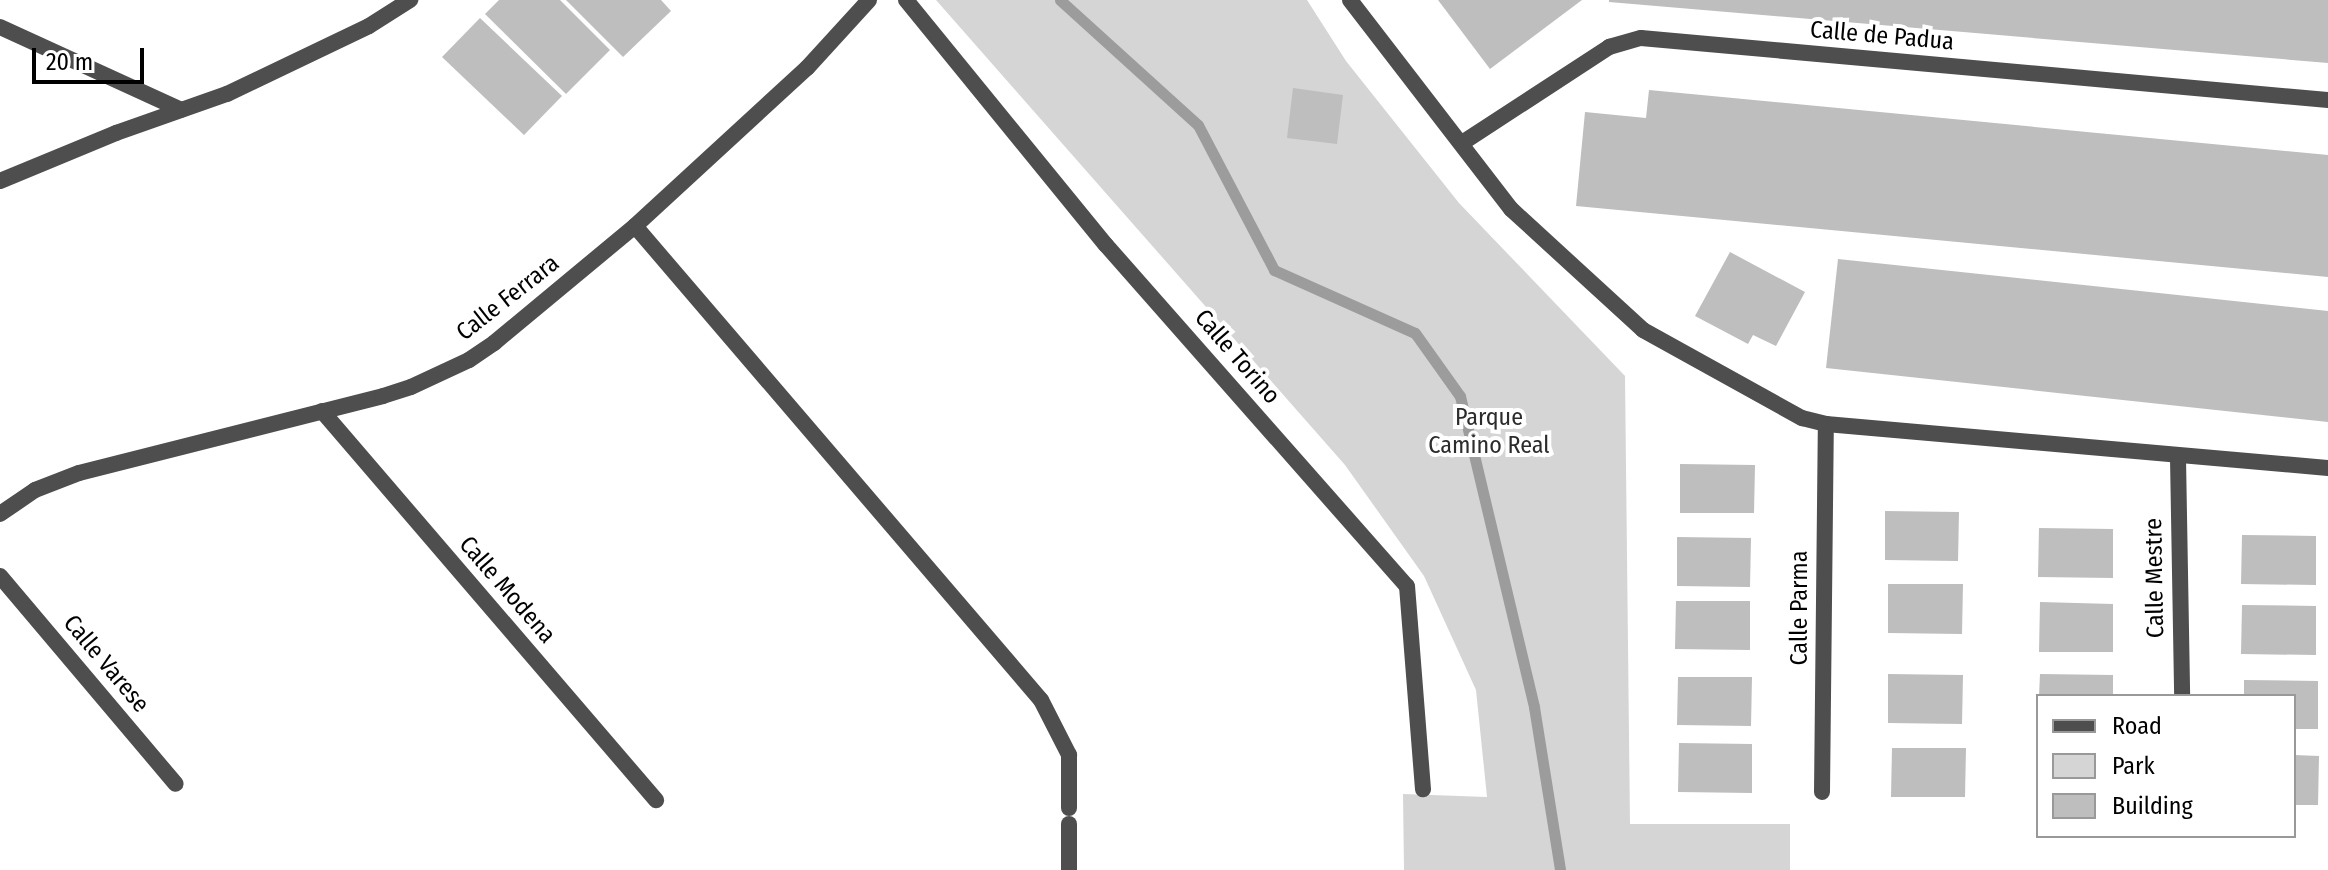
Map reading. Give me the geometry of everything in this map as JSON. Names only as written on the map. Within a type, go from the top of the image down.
[{"type":"street","points":[[0,181],[116,133],[227,94],[369,26],[410,0]]},
{"type":"street","name":"Calle Torino","points":[[906,0],[1106,245],[1407,586],[1423,789]]},
{"type":"street","points":[[1350,0],[1511,209],[1643,330],[1802,418],[1826,424],[2178,458],[2328,468]]},
{"type":"street","name":"Calle Ferrara","points":[[0,514],[35,490],[79,473],[411,387],[469,360],[494,343],[635,226],[807,68],[859,4]]},
{"type":"street","points":[[0,27],[181,110]]},
{"type":"street","name":"Calle de Padua","points":[[1462,143],[1609,47],[1641,38],[2328,100]]},
{"type":"street","points":[[635,226],[1041,700],[1069,755],[1069,870]]},
{"type":"street","name":"Calle Modena","points":[[322,411],[656,800]]},
{"type":"street","name":"Calle Parma","points":[[1822,792],[1826,424]]},
{"type":"street","name":"Calle Mestre","points":[[2178,458],[2182,694]]},
{"type":"street","name":"Calle Varese","points":[[0,576],[176,784]]},
{"type":"green space","name":"Parque Camino Real","points":[[936,0],[1307,0],[1346,61],[1459,203],[1625,376],[1630,824],[1790,824],[1790,870],[1404,870],[1403,794],[1487,797],[1476,690],[1424,576],[1345,465]]},
{"type":"building","points":[[499,0],[560,0],[610,50],[566,94],[485,14]]},
{"type":"building","points":[[566,0],[661,0],[671,11],[623,57]]},
{"type":"building","points":[[1438,0],[1582,0],[1490,69]]},
{"type":"building","points":[[2328,0],[2328,63],[1609,2]]},
{"type":"building","points":[[480,18],[562,96],[524,135],[442,57]]},
{"type":"building","points":[[1293,88],[1343,95],[1337,144],[1287,138]]},
{"type":"building","points":[[1649,90],[2328,155],[2328,277],[1576,206],[1585,112],[1646,118]]},
{"type":"building","points":[[1730,252],[1805,292],[1776,346],[1753,335],[1748,344],[1695,316]]},
{"type":"building","points":[[1838,259],[2328,311],[2328,422],[1826,368]]},
{"type":"building","points":[[1680,464],[1755,465],[1754,513],[1680,513]]},
{"type":"building","points":[[1885,511],[1959,512],[1958,561],[1885,560]]},
{"type":"building","points":[[2039,528],[2113,529],[2113,578],[2038,577]]},
{"type":"building","points":[[2242,535],[2316,536],[2316,585],[2241,584]]},
{"type":"building","points":[[1677,537],[1751,538],[1750,587],[1677,586]]},
{"type":"building","points":[[1888,584],[1963,584],[1962,634],[1888,633]]},
{"type":"building","points":[[1676,601],[1750,601],[1750,650],[1675,649]]},
{"type":"building","points":[[2040,602],[2113,604],[2113,652],[2039,652]]},
{"type":"building","points":[[2242,605],[2316,606],[2316,655],[2241,654]]},
{"type":"building","points":[[1888,674],[1963,675],[1962,724],[1888,723]]},
{"type":"building","points":[[2040,674],[2113,675],[2113,694],[2039,694]]},
{"type":"building","points":[[1678,677],[1752,677],[1751,726],[1677,725]]},
{"type":"building","points":[[2244,680],[2318,681],[2318,729],[2296,729],[2296,694],[2244,694]]},
{"type":"building","points":[[1679,743],[1752,744],[1752,793],[1678,792]]},
{"type":"building","points":[[1892,748],[1966,748],[1965,797],[1891,797]]},
{"type":"building","points":[[2296,755],[2319,756],[2318,805],[2296,805]]},
{"type":"waterway","points":[[1060,0],[1198,125],[1274,270],[1415,333],[1460,396],[1534,707],[1560,870]]}]
